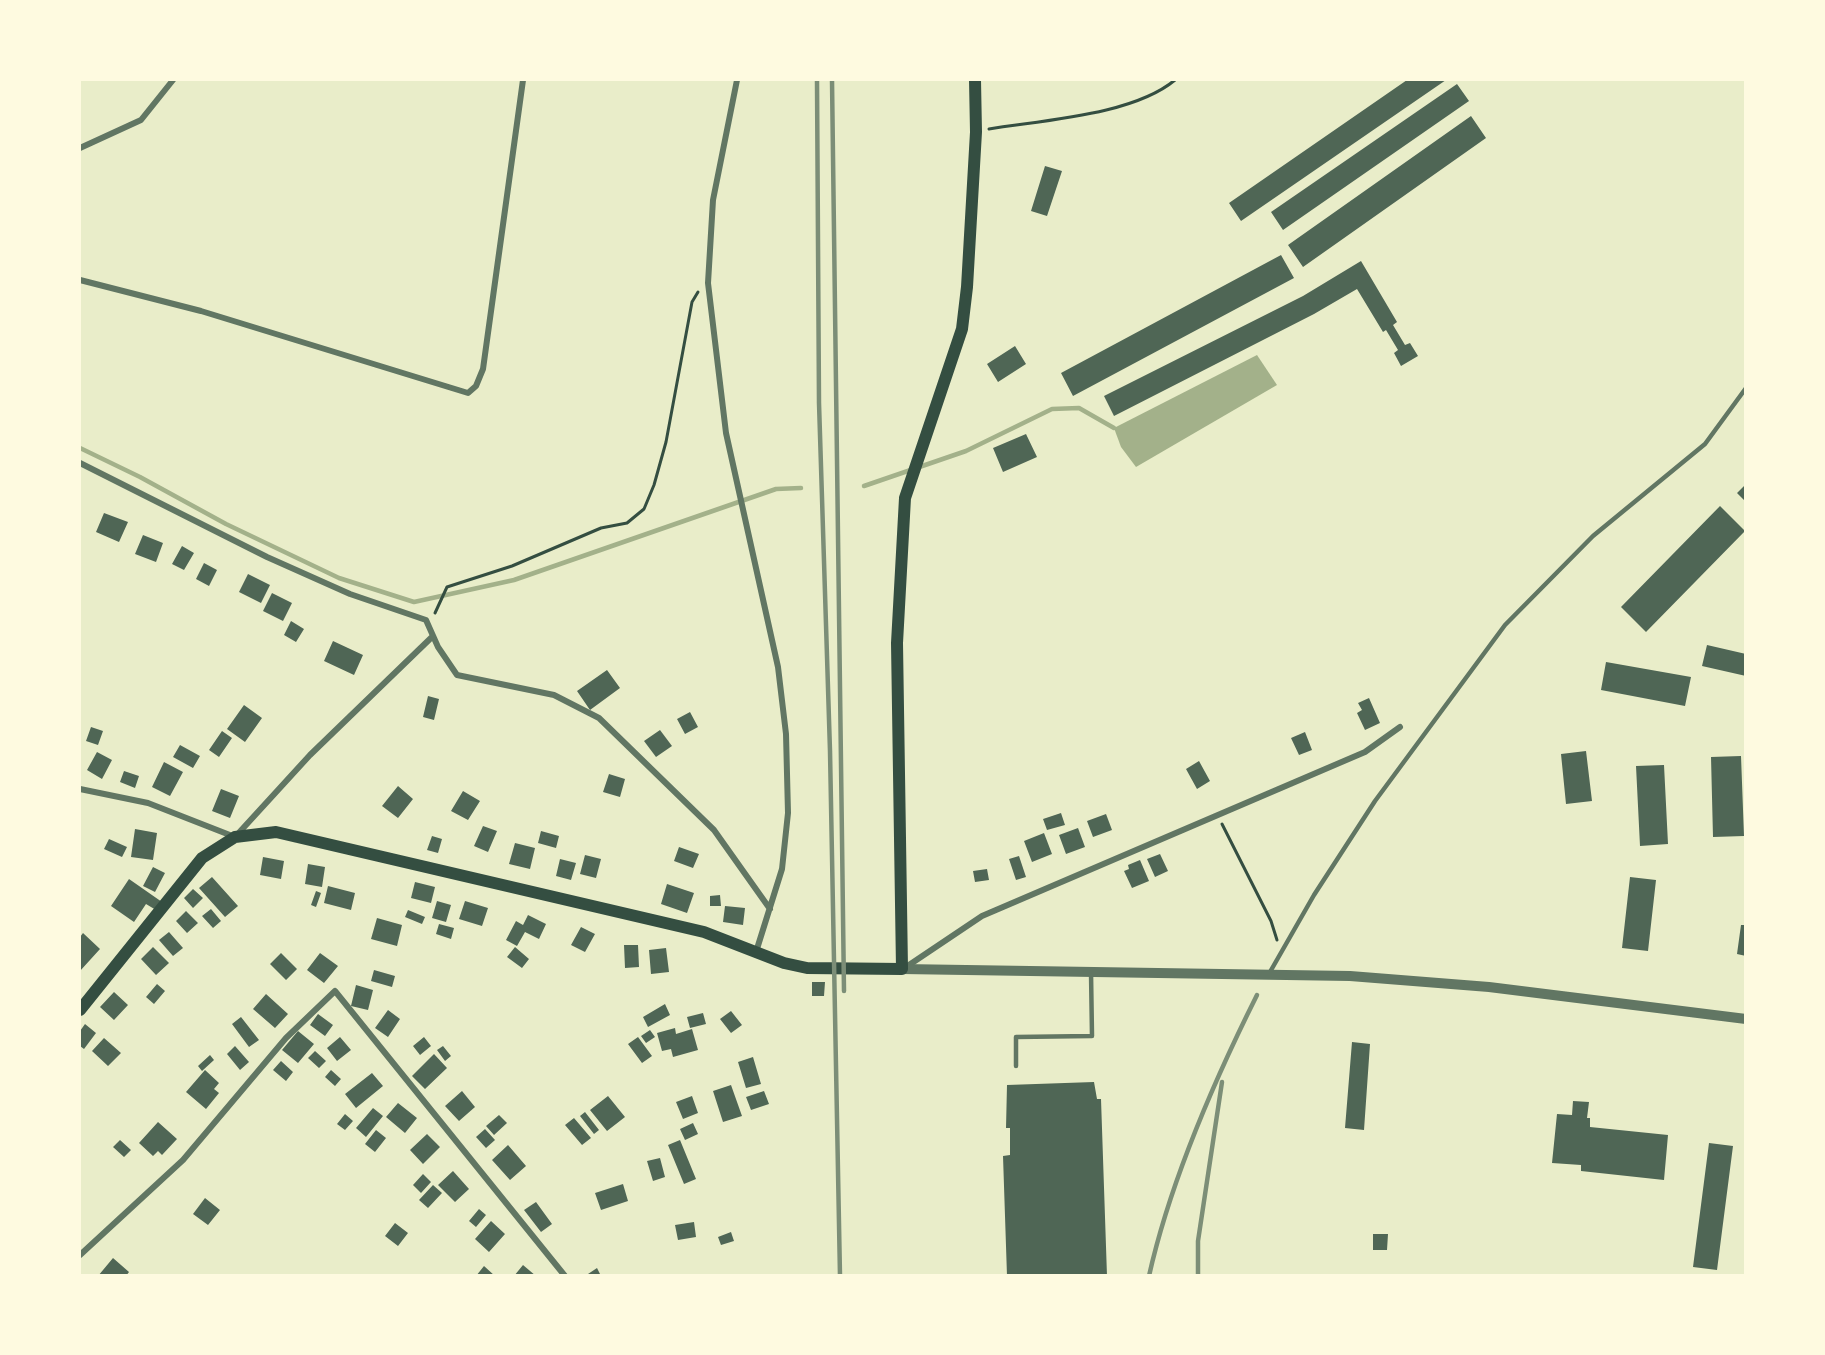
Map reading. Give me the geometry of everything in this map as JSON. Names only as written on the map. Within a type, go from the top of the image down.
[{"type":"main road","points":[[80,1010],[202,858],[235,837],[276,832],[704,932],[784,963],[807,968],[902,969],[897,643],[905,498],[962,329],[967,287],[976,132],[975,80]]},
{"type":"street","points":[[80,148],[141,120],[173,80]]},
{"type":"street","points":[[80,280],[201,311],[461,393],[468,393],[476,386],[483,369],[523,80]]},
{"type":"street","points":[[737,80],[714,200],[708,275],[726,433],[778,667],[786,734],[788,813],[782,869],[756,952]]},
{"type":"street","points":[[80,463],[267,557],[350,594],[426,620],[457,675],[554,695],[598,718],[714,830],[770,909]]},
{"type":"street","points":[[80,789],[148,803],[235,837],[310,755],[433,636]]},
{"type":"street","points":[[902,969],[982,916],[1365,752],[1400,727]]},
{"type":"street","points":[[902,969],[1350,976],[1489,987],[1746,1019]]},
{"type":"street","points":[[80,1255],[183,1160],[286,1038],[335,991],[565,1275]]},
{"type":"lane","points":[[1269,975],[1314,895],[1375,801],[1505,625],[1593,536],[1704,444],[1746,388]]},
{"type":"lane","points":[[1016,1066],[1016,1037],[1092,1036],[1091,972]]},
{"type":"path","points":[[976,132],[1122,106],[1160,92],[1175,80]]},
{"type":"path","points":[[428,625],[447,587],[512,566],[601,528],[627,522],[644,508],[654,485],[666,442],[692,302],[708,275]]},
{"type":"path","points":[[1218,814],[1271,921],[1281,953]]},
{"type":"shaded area","points":[[1257,355],[1277,385],[1136,467],[1121,447],[1114,428]]},
{"type":"building","points":[[1407,80],[1446,80],[1241,221],[1229,203]]},
{"type":"building","points":[[1457,84],[1469,101],[1283,230],[1271,212]]},
{"type":"building","points":[[1471,116],[1486,138],[1303,267],[1288,245]]},
{"type":"building","points":[[1045,166],[1062,171],[1047,216],[1031,211]]},
{"type":"building","points":[[1281,255],[1294,278],[1073,396],[1061,373]]},
{"type":"building","points":[[1361,261],[1397,322],[1393,325],[1405,345],[1410,343],[1418,356],[1401,366],[1394,353],[1398,350],[1386,330],[1383,332],[1357,289],[1314,314],[1114,416],[1104,396],[1303,296]]},
{"type":"building","points":[[1015,346],[1026,364],[998,382],[987,364]]},
{"type":"building","points":[[1026,434],[1037,457],[1003,472],[993,448]]},
{"type":"building","points":[[1746,484],[1746,502],[1737,493]]},
{"type":"building","points":[[1720,506],[1745,531],[1646,632],[1621,607]]},
{"type":"building","points":[[104,513],[128,522],[119,542],[96,532]]},
{"type":"building","points":[[143,535],[163,543],[156,562],[135,554]]},
{"type":"building","points":[[182,546],[194,553],[184,570],[172,564]]},
{"type":"building","points":[[204,563],[217,570],[209,586],[196,579]]},
{"type":"building","points":[[248,574],[270,585],[261,603],[239,592]]},
{"type":"building","points":[[272,593],[292,603],[283,621],[263,611]]},
{"type":"building","points":[[291,621],[304,629],[296,642],[284,635]]},
{"type":"building","points":[[333,641],[363,655],[354,675],[324,661]]},
{"type":"building","points":[[1707,645],[1746,654],[1746,676],[1702,666]]},
{"type":"building","points":[[1606,662],[1691,677],[1685,706],[1601,690]]},
{"type":"building","points":[[607,670],[620,688],[590,710],[577,691]]},
{"type":"building","points":[[428,696],[439,699],[434,720],[423,717]]},
{"type":"building","points":[[1369,698],[1380,723],[1365,730],[1357,713],[1362,710],[1358,703]]},
{"type":"building","points":[[244,705],[262,718],[245,742],[227,729]]},
{"type":"building","points":[[690,712],[698,727],[685,734],[677,719]]},
{"type":"building","points":[[91,727],[103,731],[98,745],[86,741]]},
{"type":"building","points":[[660,730],[672,746],[656,757],[644,741]]},
{"type":"building","points":[[222,731],[232,738],[219,757],[209,750]]},
{"type":"building","points":[[1305,732],[1312,750],[1299,755],[1291,738]]},
{"type":"building","points":[[180,745],[200,756],[193,768],[173,757]]},
{"type":"building","points":[[1586,751],[1592,801],[1566,804],[1561,754]]},
{"type":"building","points":[[97,752],[112,760],[102,779],[87,770]]},
{"type":"building","points":[[1741,756],[1744,836],[1713,837],[1711,757]]},
{"type":"building","points":[[1199,761],[1210,781],[1197,789],[1186,769]]},
{"type":"building","points":[[164,762],[183,772],[170,796],[152,787]]},
{"type":"building","points":[[1664,765],[1668,844],[1640,846],[1636,766]]},
{"type":"building","points":[[124,771],[139,776],[135,788],[120,782]]},
{"type":"building","points":[[609,774],[625,779],[620,797],[603,792]]},
{"type":"building","points":[[398,786],[413,799],[398,818],[382,806]]},
{"type":"building","points":[[221,789],[239,796],[230,818],[212,811]]},
{"type":"building","points":[[463,791],[480,801],[468,820],[451,811]]},
{"type":"building","points":[[1061,813],[1065,825],[1047,830],[1043,819]]},
{"type":"building","points":[[1106,814],[1112,830],[1093,837],[1087,821]]},
{"type":"building","points":[[483,826],[497,831],[488,852],[474,846]]},
{"type":"building","points":[[1078,828],[1085,847],[1066,854],[1059,835]]},
{"type":"building","points":[[135,829],[157,833],[153,860],[131,857]]},
{"type":"building","points":[[541,831],[559,836],[556,848],[538,843]]},
{"type":"building","points":[[1044,833],[1052,854],[1032,862],[1024,841]]},
{"type":"building","points":[[432,836],[442,839],[438,853],[427,850]]},
{"type":"building","points":[[109,839],[127,847],[122,857],[104,849]]},
{"type":"building","points":[[515,843],[535,848],[530,869],[509,864]]},
{"type":"building","points":[[679,847],[699,854],[693,868],[674,861]]},
{"type":"building","points":[[1160,854],[1168,871],[1155,877],[1147,859]]},
{"type":"building","points":[[585,855],[601,859],[596,878],[580,874]]},
{"type":"building","points":[[1019,856],[1026,877],[1016,880],[1009,859]]},
{"type":"building","points":[[263,857],[284,861],[281,879],[260,875]]},
{"type":"building","points":[[560,859],[576,863],[571,880],[556,876]]},
{"type":"building","points":[[1140,860],[1149,881],[1132,888],[1124,871],[1129,869],[1128,865]]},
{"type":"building","points":[[308,864],[325,867],[322,887],[305,884]]},
{"type":"building","points":[[153,867],[165,873],[155,892],[143,886]]},
{"type":"building","points":[[987,869],[989,880],[975,882],[973,871]]},
{"type":"building","points":[[212,877],[238,906],[225,917],[199,888]]},
{"type":"building","points":[[1630,877],[1656,880],[1648,951],[1622,948]]},
{"type":"building","points":[[129,879],[162,902],[156,910],[146,904],[134,922],[111,906]]},
{"type":"building","points":[[415,882],[435,887],[431,903],[411,898]]},
{"type":"building","points":[[667,884],[694,893],[687,913],[661,904]]},
{"type":"building","points":[[328,886],[355,893],[351,910],[324,903]]},
{"type":"building","points":[[193,889],[203,898],[193,908],[184,898]]},
{"type":"building","points":[[316,891],[321,893],[316,907],[311,905]]},
{"type":"building","points":[[720,895],[721,906],[710,906],[710,896]]},
{"type":"building","points":[[437,901],[451,905],[446,922],[432,918]]},
{"type":"building","points":[[465,901],[488,908],[482,926],[459,919]]},
{"type":"building","points":[[725,906],[745,908],[743,925],[723,922]]},
{"type":"building","points":[[211,909],[221,921],[213,928],[202,916]]},
{"type":"building","points":[[408,910],[425,917],[422,924],[405,917]]},
{"type":"building","points":[[186,911],[198,923],[187,933],[176,921]]},
{"type":"building","points":[[528,915],[546,924],[539,939],[525,932],[517,946],[506,940],[516,921],[523,925]]},
{"type":"building","points":[[377,918],[402,925],[397,946],[371,939]]},
{"type":"building","points":[[439,924],[454,928],[451,939],[436,934]]},
{"type":"building","points":[[1741,925],[1746,925],[1746,956],[1737,954]]},
{"type":"building","points":[[581,927],[595,934],[585,952],[571,945]]},
{"type":"building","points":[[169,932],[183,948],[173,956],[159,940]]},
{"type":"building","points":[[83,933],[100,949],[80,971],[80,937]]},
{"type":"building","points":[[624,945],[638,945],[639,967],[625,968]]},
{"type":"building","points":[[153,947],[169,963],[156,975],[141,959]]},
{"type":"building","points":[[515,947],[529,959],[522,968],[507,957]]},
{"type":"building","points":[[666,948],[669,972],[651,974],[649,950]]},
{"type":"building","points":[[281,953],[297,969],[286,980],[270,964]]},
{"type":"building","points":[[320,953],[338,966],[324,983],[307,970]]},
{"type":"building","points":[[374,970],[395,976],[392,987],[371,981]]},
{"type":"building","points":[[812,982],[825,982],[824,996],[812,996]]},
{"type":"building","points":[[157,984],[165,991],[154,1004],[146,997]]},
{"type":"building","points":[[356,985],[373,990],[368,1010],[351,1006]]},
{"type":"building","points":[[114,992],[128,1005],[114,1020],[100,1007]]},
{"type":"building","points":[[266,994],[288,1014],[275,1028],[253,1009]]},
{"type":"building","points":[[665,1004],[670,1015],[648,1027],[643,1017]]},
{"type":"building","points":[[388,1010],[400,1019],[388,1037],[375,1028]]},
{"type":"building","points":[[731,1011],[742,1025],[731,1033],[720,1019]]},
{"type":"building","points":[[703,1013],[706,1024],[690,1028],[687,1017]]},
{"type":"building","points":[[318,1014],[333,1025],[325,1036],[310,1025]]},
{"type":"building","points":[[241,1017],[259,1040],[249,1047],[232,1024]]},
{"type":"building","points":[[85,1024],[96,1033],[84,1049],[80,1046],[80,1031]]},
{"type":"building","points":[[675,1028],[676,1034],[692,1029],[698,1050],[673,1057],[671,1049],[662,1051],[657,1033]]},
{"type":"building","points":[[650,1030],[655,1037],[646,1043],[641,1036]]},
{"type":"building","points":[[298,1031],[314,1044],[298,1063],[282,1050]]},
{"type":"building","points":[[340,1037],[351,1050],[337,1061],[327,1048]]},
{"type":"building","points":[[424,1037],[431,1046],[420,1055],[413,1046]]},
{"type":"building","points":[[638,1037],[652,1056],[642,1063],[628,1044]]},
{"type":"building","points":[[104,1038],[121,1053],[108,1066],[92,1051]]},
{"type":"building","points":[[1352,1042],[1370,1044],[1364,1130],[1345,1128]]},
{"type":"building","points":[[235,1046],[249,1062],[240,1070],[227,1054]]},
{"type":"building","points":[[443,1046],[451,1056],[445,1061],[437,1050]]},
{"type":"building","points":[[315,1051],[326,1061],[319,1068],[308,1058]]},
{"type":"building","points":[[434,1054],[447,1068],[425,1089],[412,1076]]},
{"type":"building","points":[[210,1055],[214,1060],[202,1071],[198,1066]]},
{"type":"building","points":[[753,1057],[761,1084],[746,1088],[738,1062]]},
{"type":"building","points":[[281,1061],[293,1072],[286,1081],[273,1070]]},
{"type":"building","points":[[205,1070],[219,1083],[214,1089],[219,1093],[206,1109],[186,1092]]},
{"type":"building","points":[[331,1070],[341,1079],[335,1086],[325,1077]]},
{"type":"building","points":[[372,1073],[383,1086],[356,1108],[345,1094]]},
{"type":"building","points":[[1094,1082],[1097,1099],[1101,1099],[1107,1276],[1007,1276],[1003,1156],[1010,1155],[1010,1128],[1006,1128],[1007,1085]]},
{"type":"building","points":[[731,1085],[742,1116],[723,1122],[713,1091]]},
{"type":"building","points":[[462,1091],[475,1107],[459,1121],[445,1106]]},
{"type":"building","points":[[764,1091],[769,1104],[751,1110],[746,1097]]},
{"type":"building","points":[[608,1096],[625,1117],[607,1131],[590,1110]]},
{"type":"building","points":[[692,1096],[698,1113],[683,1119],[676,1102]]},
{"type":"building","points":[[1573,1101],[1589,1102],[1587,1118],[1590,1118],[1590,1127],[1668,1135],[1664,1180],[1581,1171],[1581,1165],[1552,1163],[1557,1114],[1572,1115]]},
{"type":"building","points":[[398,1103],[417,1118],[405,1133],[386,1117]]},
{"type":"building","points":[[373,1108],[383,1116],[366,1137],[356,1128]]},
{"type":"building","points":[[585,1112],[599,1130],[594,1134],[580,1116]]},
{"type":"building","points":[[345,1114],[353,1121],[345,1130],[337,1124]]},
{"type":"building","points":[[499,1115],[507,1123],[494,1135],[486,1126]]},
{"type":"building","points":[[574,1118],[591,1138],[582,1145],[565,1125]]},
{"type":"building","points":[[158,1122],[177,1139],[162,1155],[158,1151],[153,1156],[139,1143]]},
{"type":"building","points":[[693,1123],[698,1134],[685,1140],[680,1129]]},
{"type":"building","points":[[485,1129],[495,1140],[486,1148],[476,1137]]},
{"type":"building","points":[[376,1130],[386,1138],[375,1152],[365,1144]]},
{"type":"building","points":[[427,1134],[440,1147],[423,1164],[410,1150]]},
{"type":"building","points":[[120,1140],[131,1150],[124,1157],[113,1147]]},
{"type":"building","points":[[680,1140],[696,1179],[684,1184],[668,1145]]},
{"type":"building","points":[[1709,1143],[1733,1146],[1717,1270],[1693,1267]]},
{"type":"building","points":[[508,1145],[526,1166],[510,1180],[492,1160]]},
{"type":"building","points":[[660,1158],[665,1177],[653,1181],[647,1161]]},
{"type":"building","points":[[453,1171],[469,1189],[455,1202],[438,1185]]},
{"type":"building","points":[[423,1174],[431,1182],[421,1193],[413,1185]]},
{"type":"building","points":[[623,1184],[628,1201],[601,1210],[595,1193]]},
{"type":"building","points":[[433,1185],[442,1193],[428,1208],[419,1200]]},
{"type":"building","points":[[205,1198],[220,1210],[208,1225],[193,1214]]},
{"type":"building","points":[[536,1202],[552,1224],[541,1232],[524,1210]]},
{"type":"building","points":[[479,1209],[486,1215],[476,1227],[469,1221]]},
{"type":"building","points":[[491,1221],[505,1234],[489,1252],[475,1239]]},
{"type":"building","points":[[694,1222],[696,1237],[678,1240],[675,1225]]},
{"type":"building","points":[[395,1223],[408,1233],[398,1246],[385,1236]]},
{"type":"building","points":[[731,1232],[734,1241],[721,1245],[718,1237]]},
{"type":"building","points":[[1373,1234],[1388,1234],[1387,1250],[1373,1250]]},
{"type":"building","points":[[113,1258],[129,1272],[126,1276],[98,1276]]},
{"type":"building","points":[[523,1265],[536,1276],[514,1276]]},
{"type":"building","points":[[484,1266],[495,1276],[476,1276]]},
{"type":"building","points":[[597,1268],[601,1276],[585,1276]]},
{"type":"waterway","points":[[864,486],[966,451],[1052,409],[1079,408],[1114,428]]},
{"type":"waterway","points":[[80,448],[140,477],[226,524],[339,578],[414,602],[514,580],[776,489],[801,488]]},
{"type":"railway","points":[[817,80],[819,403],[830,751],[840,1276]]},
{"type":"railway","points":[[832,80],[844,991]]},
{"type":"railway","points":[[1149,1276],[1181,1168],[1209,1097],[1257,995]]},
{"type":"railway","points":[[1198,1276],[1198,1241],[1222,1082]]}]
